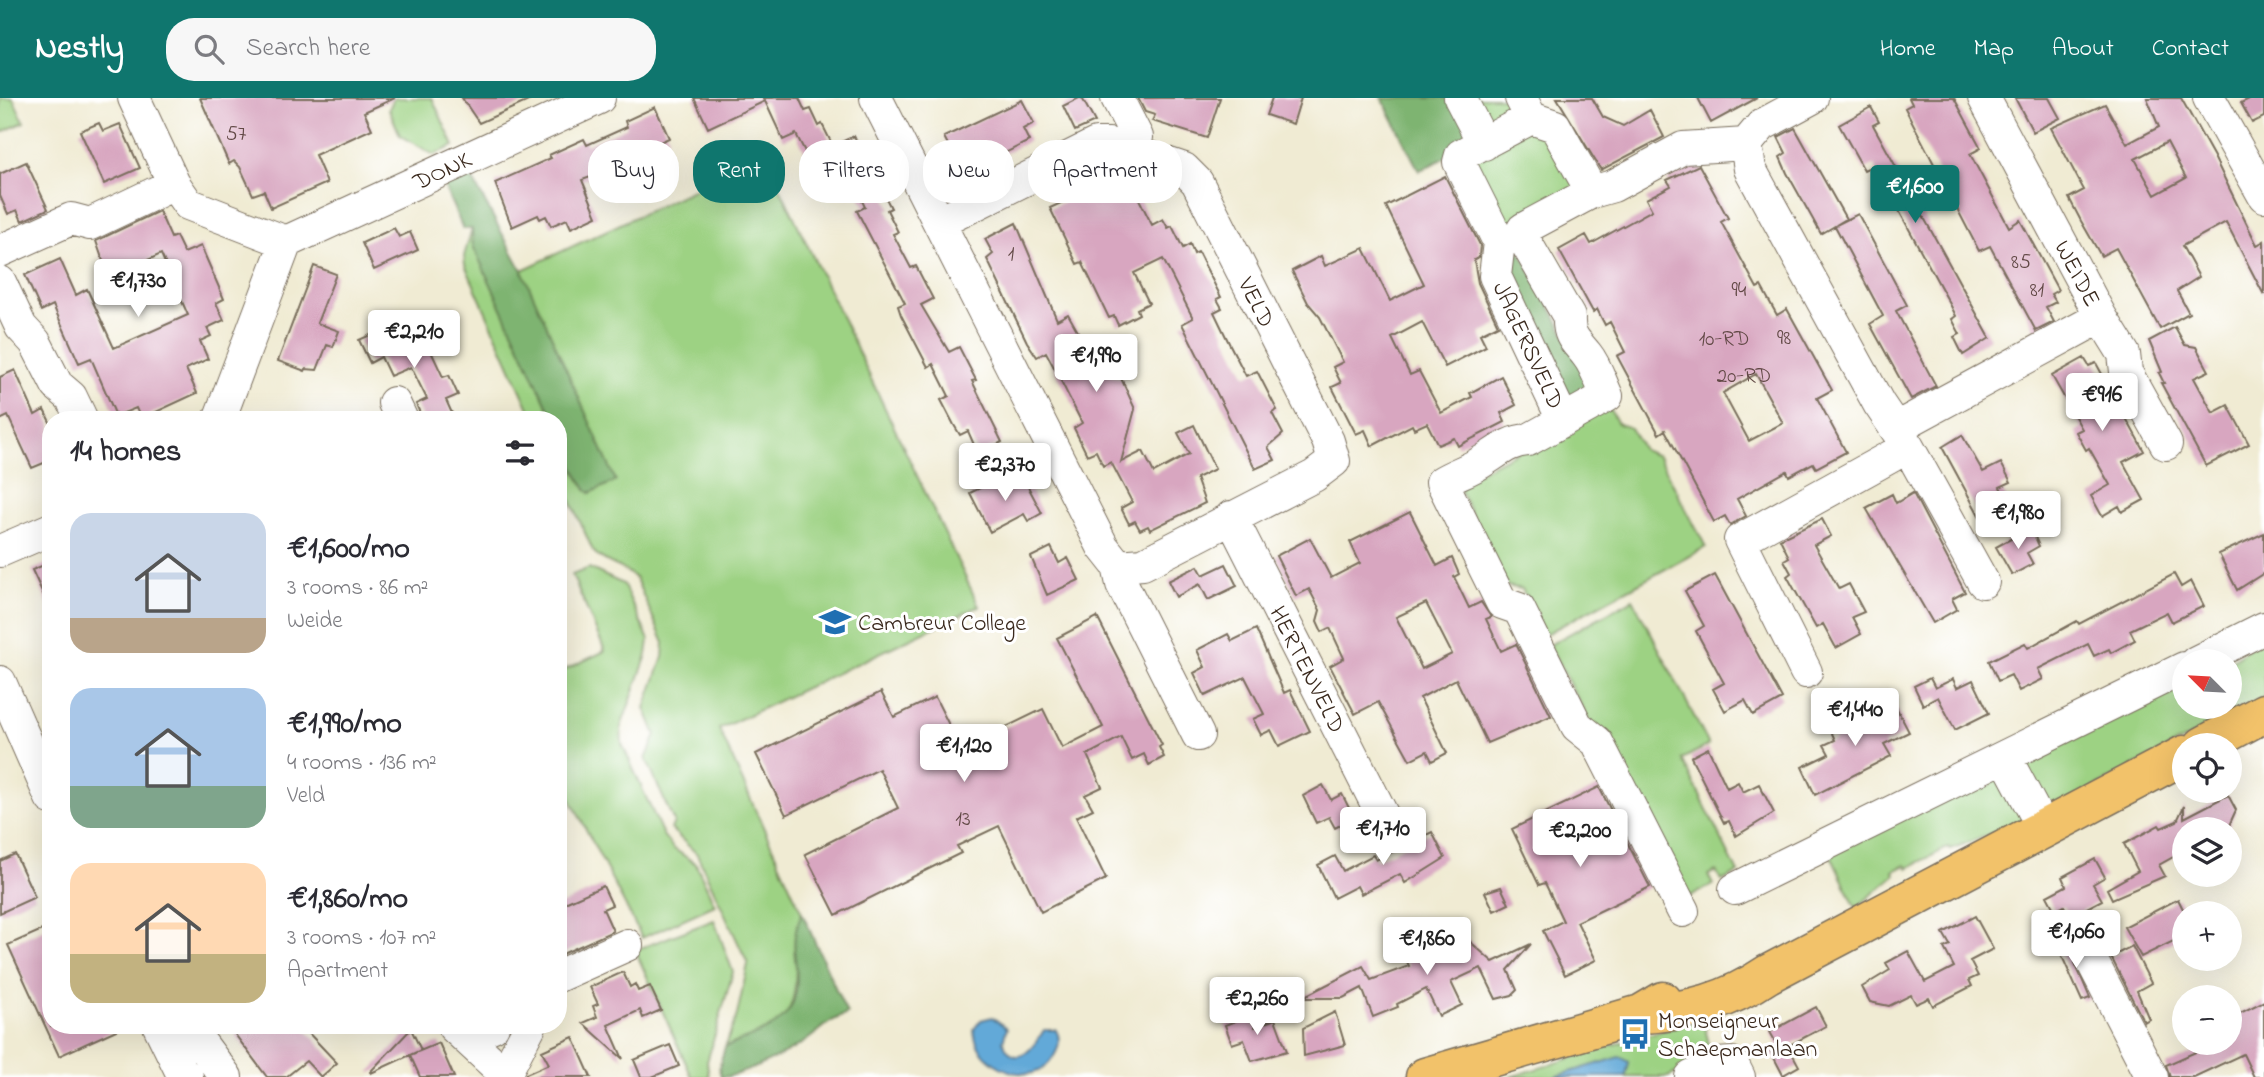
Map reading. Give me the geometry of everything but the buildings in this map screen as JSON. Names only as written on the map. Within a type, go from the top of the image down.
[{"type":"main road","points":[[2227,733],[2264,713]]},
{"type":"main road","points":[[1425,1077],[1641,1014],[1678,1013],[1740,993],[1768,974],[2172,761]]},
{"type":"street","points":[[134,98],[174,184],[188,204],[286,242],[222,411]]},
{"type":"street","name":"DONK","points":[[286,242],[598,98]]},
{"type":"street","points":[[1117,98],[1136,140]]},
{"type":"street","points":[[1460,98],[1484,144]]},
{"type":"street","points":[[1812,98],[1762,125],[1746,144],[1750,169],[1879,404],[1902,437],[1983,582]]},
{"type":"street","name":"WEIDE","points":[[1806,672],[1740,540],[1902,437],[2101,317],[1984,98]]},
{"type":"street","points":[[2209,98],[2264,196]]},
{"type":"street","points":[[879,104],[1103,547],[1118,566],[1122,584],[1198,735]]},
{"type":"street","name":"JAGERSVELD","points":[[1592,192],[1555,127],[1526,108],[1484,144],[1461,155],[1459,162],[1499,242],[1495,276],[1563,420],[1608,396],[1587,355],[1577,347],[1568,331],[1569,317],[1524,242],[1523,229],[1592,192],[1613,187],[1683,148],[1746,144]]},
{"type":"street","name":"VELD","points":[[1118,566],[1143,564],[1325,470],[1334,461],[1332,450],[1197,182],[1182,168]]},
{"type":"street","name":"VELD","points":[[940,222],[1028,178]]},
{"type":"street","points":[[0,251],[71,219],[90,224],[174,184]]},
{"type":"street","points":[[0,282],[21,327],[35,342],[57,385],[72,397],[78,411]]},
{"type":"street","points":[[2101,317],[2124,354],[2126,372],[2166,444]]},
{"type":"street","points":[[1563,420],[1528,440],[1517,440],[1491,453],[1484,461],[1442,482],[1502,603],[1519,608],[1577,726],[1597,742],[1683,911]]},
{"type":"street","name":"HERTENVELD","points":[[1231,517],[1385,820]]},
{"type":"street","points":[[0,551],[42,532]]},
{"type":"street","points":[[2222,649],[2264,628]]},
{"type":"street","points":[[1735,889],[2172,674]]},
{"type":"street","points":[[0,682],[42,778]]},
{"type":"street","points":[[2005,757],[2044,830]]},
{"type":"street","points":[[567,971],[627,945]]},
{"type":"street","points":[[2093,963],[2152,1077]]},
{"type":"street","points":[[162,1034],[180,1075]]},
{"type":"street","points":[[194,1034],[226,1077]]},
{"type":"street","points":[[474,1034],[507,1074],[526,1034]]},
{"type":"street","points":[[1691,1077],[1718,1064],[1736,1070]]},
{"type":"green space","points":[[0,98],[13,98],[24,122],[0,133]]},
{"type":"green space","points":[[394,98],[432,98],[454,146],[434,155],[400,135],[389,109]]},
{"type":"green space","points":[[1382,98],[1453,98],[1477,141],[1419,171]]},
{"type":"green space","points":[[1465,98],[1514,98],[1524,117],[1486,137]]},
{"type":"green space","points":[[1529,126],[1550,132],[1581,188],[1500,233],[1464,160]]},
{"type":"green space","points":[[468,171],[522,270],[616,481],[590,493],[585,488],[567,451],[567,411],[550,411],[473,246],[472,229],[463,229],[443,184]]},
{"type":"green space","points":[[693,190],[693,203],[785,203],[785,198],[979,606],[719,729],[802,913],[797,934],[795,978],[790,1008],[774,1026],[725,1047],[737,1015],[748,964],[697,854],[671,829],[674,822],[646,759],[656,735],[645,708],[663,657],[664,643],[636,579],[593,551],[567,492],[567,449],[586,490],[567,425],[567,411],[563,411],[522,270],[665,203],[679,203],[679,196]]},
{"type":"green space","points":[[472,229],[479,257],[550,411],[530,411],[465,265],[464,256]]},
{"type":"green space","points":[[1515,242],[1594,388],[1564,403],[1500,274]]},
{"type":"green space","points":[[1608,405],[1618,424],[1631,428],[1643,450],[1658,456],[1706,547],[1544,635],[1522,589],[1507,586],[1460,491],[1461,481]]},
{"type":"green space","points":[[589,568],[623,584],[649,640],[647,655],[621,727],[622,744],[663,835],[673,848],[696,864],[715,905],[642,938],[567,792],[567,669],[605,651],[572,575]]},
{"type":"green space","points":[[1633,599],[1709,745],[1682,759],[1738,873],[1722,881],[1716,871],[1708,875],[1713,885],[1684,899],[1549,645]]},
{"type":"green space","points":[[2264,637],[2264,697],[2242,709],[2242,653]]},
{"type":"green space","points":[[2172,682],[2172,719],[2223,719],[2196,733],[2172,733],[2172,746],[2044,814],[2020,762]]},
{"type":"green space","points":[[1996,770],[2027,820],[1951,849],[1949,847],[1908,868],[1906,865],[1894,871],[1895,875],[1856,908],[1829,852]]},
{"type":"green space","points":[[802,913],[847,1014],[831,1021],[781,1055],[741,1073],[721,1077],[719,1068],[725,1047],[756,1035],[780,1021],[794,1000],[797,985],[795,939]]},
{"type":"green space","points":[[714,920],[733,972],[707,1062],[709,1077],[692,1077],[635,950]]},
{"type":"green space","points":[[1703,1020],[1712,1056],[1668,1077],[1622,1077],[1626,1074],[1629,1062],[1620,1057],[1554,1077],[1510,1077],[1631,1040]]},
{"type":"water","points":[[992,1017],[1007,1028],[1003,1041],[1008,1051],[1014,1055],[1025,1054],[1044,1030],[1056,1030],[1059,1042],[1050,1062],[1033,1073],[1013,1072],[994,1063],[980,1048],[974,1029],[981,1020]]},
{"type":"water","points":[[1620,1057],[1629,1062],[1626,1075],[1622,1077],[1554,1077]]},
{"type":"place","name":"Cambreur College","points":[[835,622]]},
{"type":"place","name":"Monseigneur Schaepmanlaan","points":[[1635,1034]]}]
